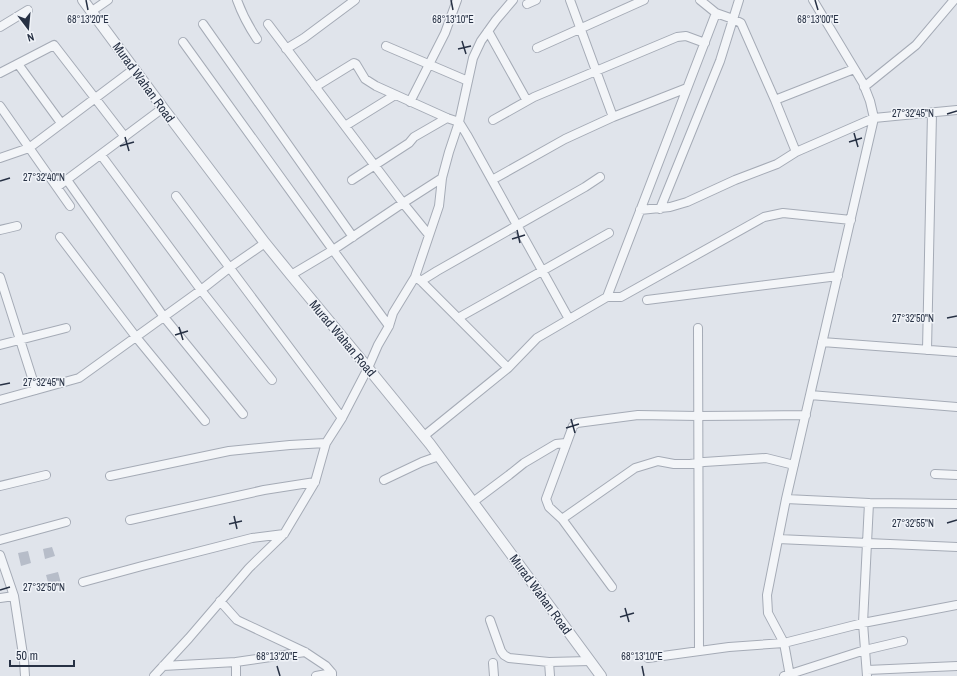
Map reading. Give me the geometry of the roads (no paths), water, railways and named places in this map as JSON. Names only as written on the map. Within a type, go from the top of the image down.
[{"type":"street","name":"Murad Wahan Road","points":[[83,0],[290,275],[424,436],[602,676]]},
{"type":"street","points":[[92,10],[108,0]]},
{"type":"street","points":[[237,0],[240,11],[257,39]]},
{"type":"street","points":[[286,49],[304,38],[355,0]]},
{"type":"street","points":[[410,102],[445,33],[457,0]]},
{"type":"street","points":[[154,676],[249,568],[284,534],[315,482],[326,443],[342,418],[368,368],[378,345],[389,326],[393,313],[418,279],[429,235],[439,206],[442,178],[459,122],[473,58],[480,41],[513,0]]},
{"type":"street","points":[[527,4],[536,0]]},
{"type":"street","points":[[570,0],[613,117]]},
{"type":"street","points":[[537,48],[644,0]]},
{"type":"street","points":[[700,0],[716,13],[733,18],[741,23],[796,152]]},
{"type":"street","points":[[660,208],[720,61],[740,0]]},
{"type":"street","points":[[864,87],[916,45],[954,0]]},
{"type":"street","points":[[814,1],[864,87],[870,101],[874,118],[786,499],[767,594],[768,613],[784,643],[788,675],[865,650],[903,641]]},
{"type":"street","points":[[0,28],[28,10]]},
{"type":"street","points":[[608,297],[716,13]]},
{"type":"street","points":[[203,24],[353,237]]},
{"type":"street","points":[[268,24],[374,166],[429,235]]},
{"type":"street","points":[[488,31],[527,100]]},
{"type":"street","points":[[493,120],[527,100],[677,37],[686,36],[704,42]]},
{"type":"street","points":[[183,42],[389,326]]},
{"type":"street","points":[[0,73],[54,45],[125,137]]},
{"type":"street","points":[[386,46],[468,81]]},
{"type":"street","points":[[315,87],[354,63],[365,79],[376,86],[459,122],[569,319]]},
{"type":"street","points":[[18,64],[61,123]]},
{"type":"street","points":[[0,158],[29,148],[134,69]]},
{"type":"street","points":[[775,100],[854,69]]},
{"type":"street","points":[[492,180],[565,139],[613,117],[687,88]]},
{"type":"street","points":[[345,126],[395,95]]},
{"type":"street","points":[[0,106],[70,206]]},
{"type":"street","points":[[57,187],[163,108]]},
{"type":"street","points":[[640,210],[670,207],[692,200],[735,180],[777,164],[796,152],[874,118],[957,110]]},
{"type":"street","points":[[928,350],[932,113]]},
{"type":"street","points":[[352,180],[409,143],[414,137],[447,118]]},
{"type":"street","points":[[101,155],[201,290],[272,380]]},
{"type":"street","points":[[418,279],[437,271],[600,177]]},
{"type":"street","points":[[290,275],[333,250],[442,178]]},
{"type":"street","points":[[67,180],[164,316],[243,414]]},
{"type":"street","points":[[176,196],[342,418]]},
{"type":"street","points":[[424,436],[508,368],[537,338],[608,297],[621,297],[764,217],[783,213],[851,220]]},
{"type":"street","points":[[0,230],[17,226]]},
{"type":"street","points":[[458,318],[609,233]]},
{"type":"street","points":[[60,237],[136,337],[205,421]]},
{"type":"street","points":[[0,400],[79,378],[265,243]]},
{"type":"street","points":[[647,300],[838,276]]},
{"type":"street","points":[[0,277],[36,390]]},
{"type":"street","points":[[418,279],[508,368]]},
{"type":"street","points":[[0,345],[66,328]]},
{"type":"street","points":[[698,328],[699,651]]},
{"type":"street","points":[[822,342],[957,352]]},
{"type":"street","points":[[810,395],[957,407]]},
{"type":"street","points":[[612,587],[562,519],[549,507],[546,499],[572,426],[577,423],[638,415],[806,415]]},
{"type":"street","points":[[110,476],[229,451],[326,443]]},
{"type":"street","points":[[473,502],[524,463],[556,444],[566,443]]},
{"type":"street","points":[[384,480],[422,462],[439,456]]},
{"type":"street","points":[[562,519],[635,468],[658,461],[674,464],[690,464],[766,458],[794,465]]},
{"type":"street","points":[[935,474],[957,475]]},
{"type":"street","points":[[0,486],[46,475]]},
{"type":"street","points":[[130,520],[264,490],[315,482]]},
{"type":"street","points":[[786,499],[870,503],[957,504]]},
{"type":"street","points":[[870,503],[863,623],[867,673],[957,666]]},
{"type":"street","points":[[0,540],[66,522]]},
{"type":"street","points":[[83,582],[252,538],[284,534]]},
{"type":"street","points":[[778,539],[957,547]]},
{"type":"street","points":[[0,555],[14,596],[25,676]]},
{"type":"street","points":[[0,598],[14,596]]},
{"type":"street","points":[[220,601],[237,620],[305,652],[326,666],[332,675]]},
{"type":"street","points":[[648,658],[729,647],[784,643],[863,623],[957,605]]},
{"type":"street","points":[[490,620],[501,651],[509,658],[549,662],[590,661]]},
{"type":"street","points":[[163,666],[236,662],[305,652]]},
{"type":"street","points":[[236,662],[236,676]]},
{"type":"street","points":[[549,662],[550,676]]},
{"type":"street","points":[[493,663],[494,676]]},
{"type":"street","points":[[316,676],[332,675]]}]
